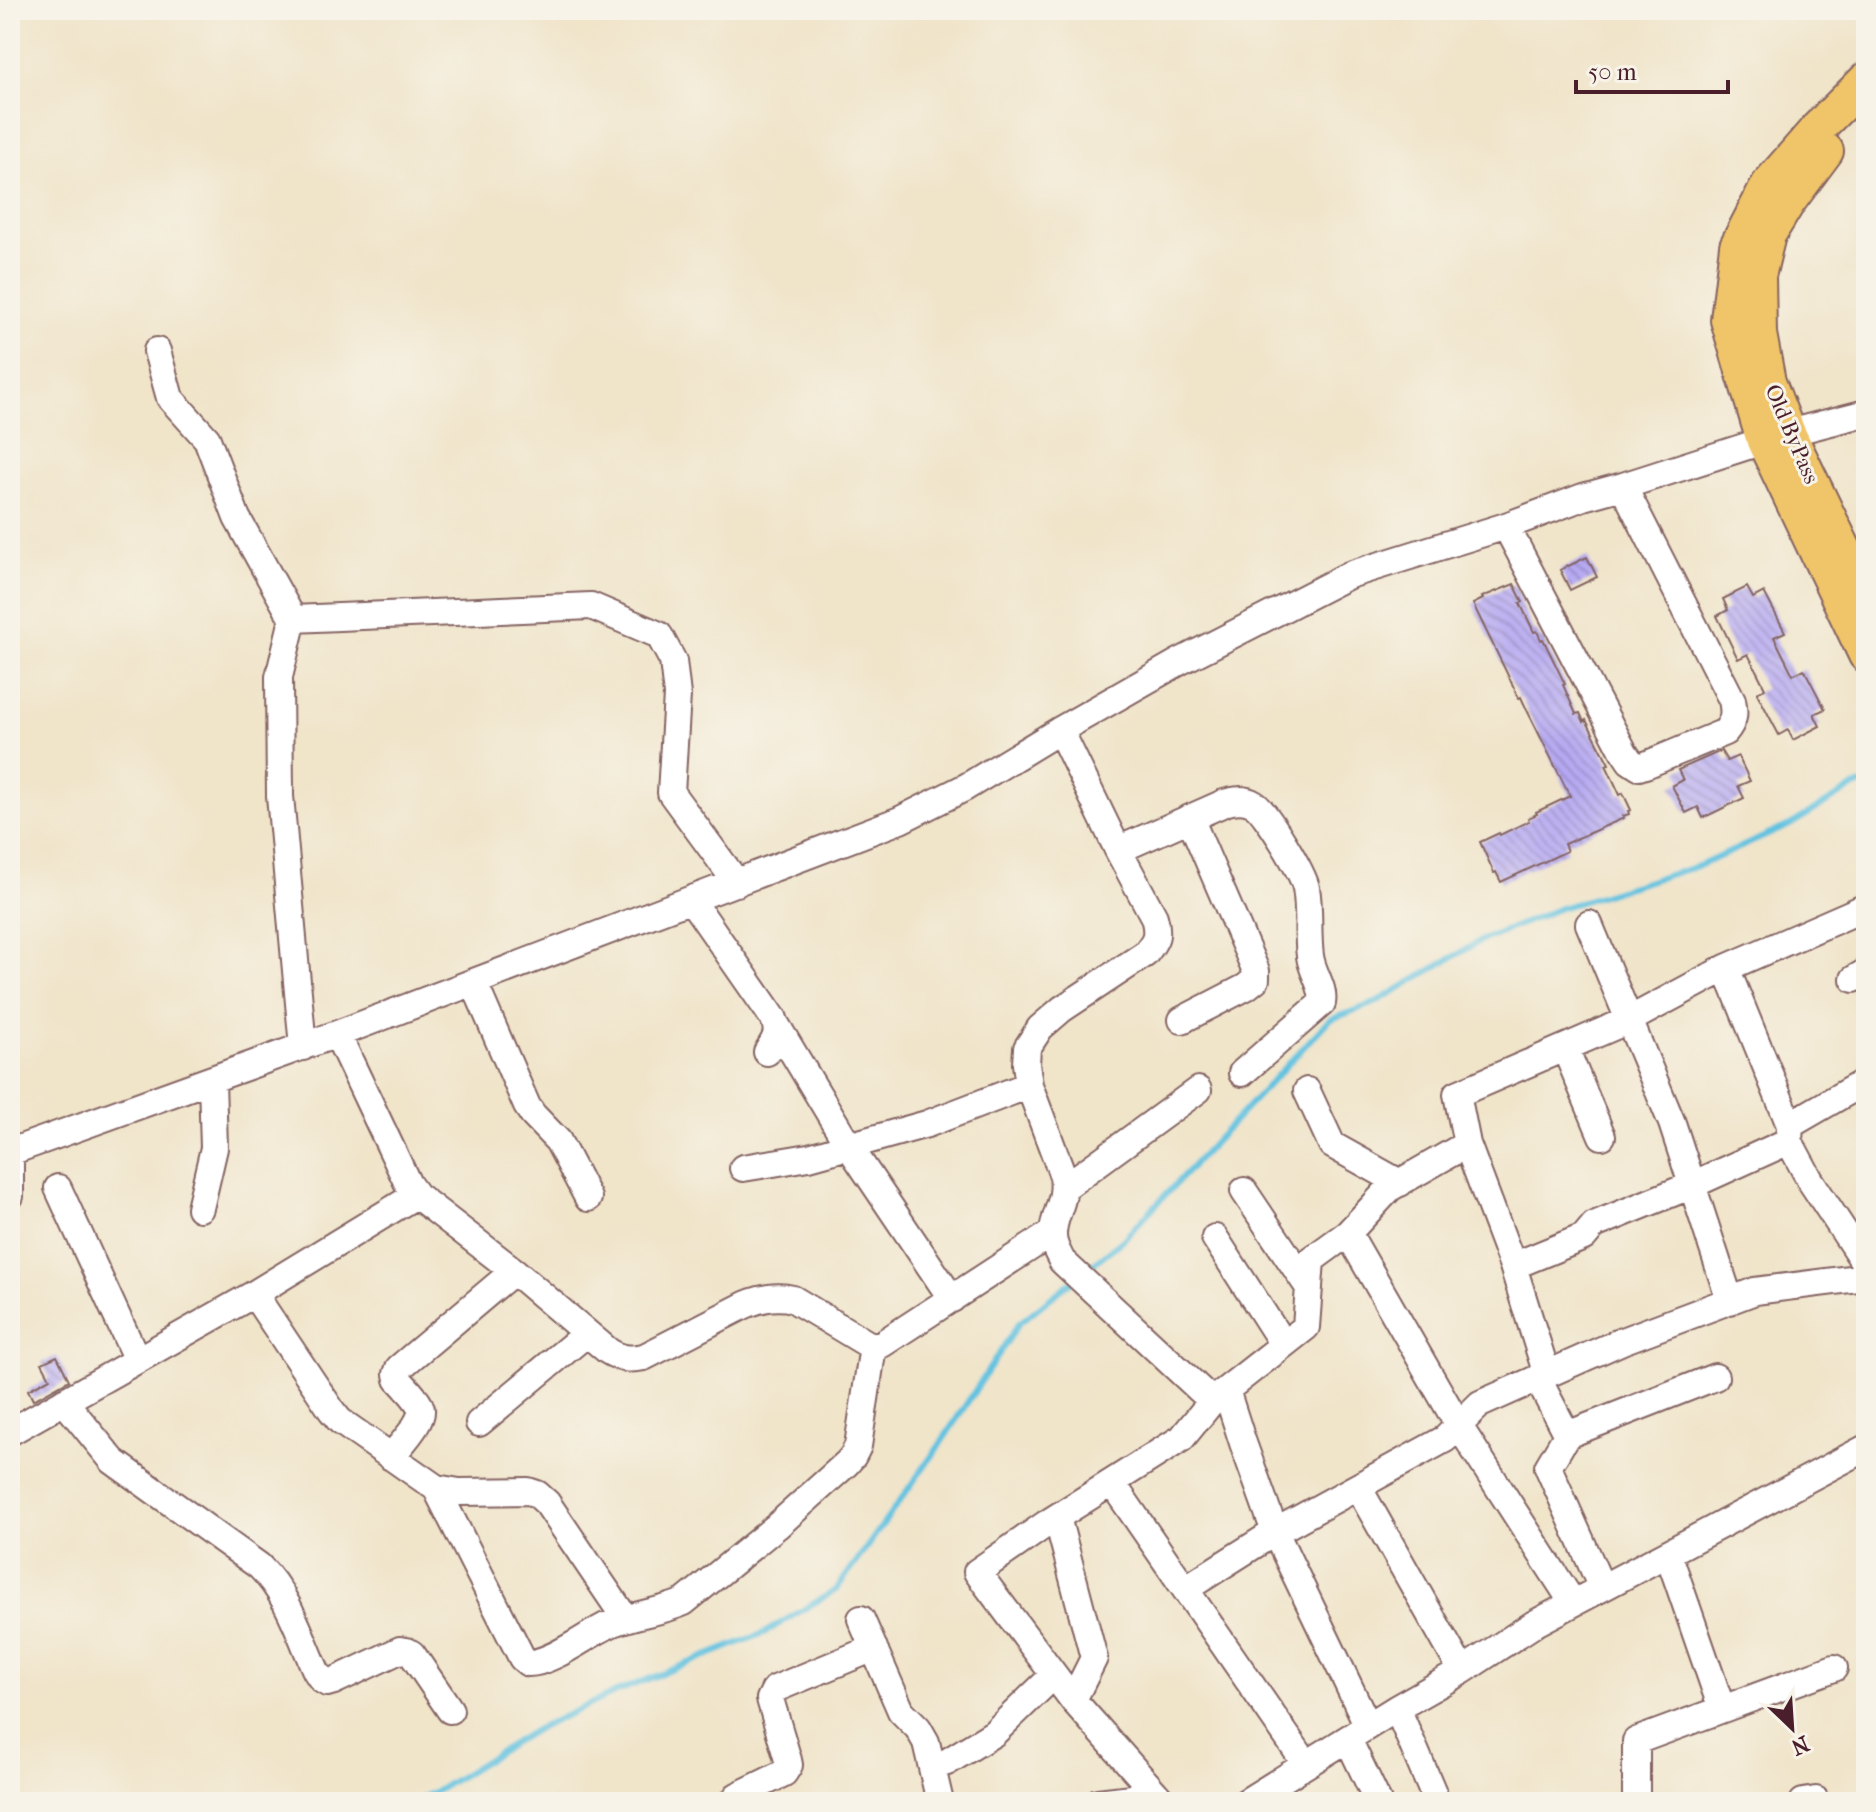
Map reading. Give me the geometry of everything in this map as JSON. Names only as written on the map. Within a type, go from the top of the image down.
[{"type":"main road","name":"Old ByPass","points":[[1866,80],[1769,184],[1737,246],[1728,320],[1776,437],[1866,595]]},
{"type":"main road","name":"Old ByPass","points":[[1776,437],[1759,334],[1758,276],[1768,235],[1821,157],[1866,105]]},
{"type":"main road","points":[[1776,437],[1866,655]]},
{"type":"street","points":[[157,351],[170,398],[207,439],[237,518],[293,619],[279,677],[280,796],[303,1047]]},
{"type":"street","points":[[10,1196],[10,1152],[303,1047],[900,820],[966,787],[1179,662],[1349,575],[1506,526],[1583,497],[1776,437],[1866,413]]},
{"type":"street","points":[[1506,526],[1624,752],[1639,767],[1648,764],[1725,732],[1733,723],[1735,712],[1732,700],[1623,486]]},
{"type":"street","points":[[293,619],[591,606],[659,635],[673,661],[677,695],[671,793],[737,883]]},
{"type":"street","points":[[1060,730],[1158,929],[1155,942],[1145,954],[1062,1009],[1040,1028],[1027,1048],[1029,1085],[1065,1187],[1052,1233],[1055,1247],[1062,1261],[1086,1284],[1219,1396],[1243,1443],[1275,1532],[1358,1732],[1378,1802]]},
{"type":"street","points":[[1118,850],[1234,800],[1243,800],[1255,805],[1265,815],[1288,853],[1306,887],[1310,959],[1323,991],[1322,1003],[1242,1073]]},
{"type":"street","points":[[1182,1020],[1256,979],[1256,971],[1190,818]]},
{"type":"street","points":[[692,901],[777,1026],[849,1146],[952,1299]]},
{"type":"street","points":[[1567,1435],[1542,1377],[1513,1266],[1467,1144],[1457,1094],[1629,1020],[1726,968],[1866,907]]},
{"type":"street","points":[[1589,924],[1672,1123],[1730,1301]]},
{"type":"street","points":[[1726,968],[1810,1180],[1866,1265]]},
{"type":"street","points":[[474,983],[527,1106],[558,1141],[588,1198]]},
{"type":"street","points":[[767,1052],[778,1035],[777,1026]]},
{"type":"street","points":[[337,1034],[416,1195],[619,1358],[630,1360],[644,1357],[755,1300],[782,1296],[793,1299],[873,1346]]},
{"type":"street","points":[[1565,1048],[1602,1136]]},
{"type":"street","points":[[200,1208],[214,1148],[212,1080]]},
{"type":"street","points":[[1513,1266],[1584,1237],[1594,1225],[1692,1185],[1790,1133],[1866,1081]]},
{"type":"street","points":[[743,1168],[809,1157],[927,1124],[1029,1085]]},
{"type":"street","points":[[1065,1187],[1198,1090]]},
{"type":"street","points":[[1307,1091],[1332,1145],[1400,1183]]},
{"type":"street","points":[[1160,1799],[1073,1700],[977,1572],[1182,1438],[1219,1396],[1306,1327],[1311,1260],[1348,1233],[1390,1188],[1467,1144]]},
{"type":"street","points":[[58,1188],[137,1360]]},
{"type":"street","points":[[1244,1191],[1309,1288]]},
{"type":"street","points":[[10,1432],[254,1294],[416,1195]]},
{"type":"street","points":[[873,1346],[892,1339],[1052,1233]]},
{"type":"street","points":[[1348,1233],[1459,1426],[1573,1603]]},
{"type":"street","points":[[1215,1238],[1283,1344]]},
{"type":"street","points":[[391,1457],[418,1423],[422,1413],[420,1405],[398,1379],[399,1368],[514,1271]]},
{"type":"street","points":[[1185,1589],[1275,1532],[1445,1439],[1480,1404],[1622,1341],[1755,1291],[1866,1277]]},
{"type":"street","points":[[254,1294],[332,1411],[352,1430],[436,1488],[459,1492],[528,1491],[537,1494],[547,1503],[625,1618]]},
{"type":"street","points":[[479,1423],[587,1333]]},
{"type":"street","points":[[436,1488],[522,1658],[528,1663],[543,1661],[608,1625],[684,1602],[777,1526],[847,1463],[858,1446],[873,1346]]},
{"type":"street","points":[[1602,1588],[1548,1467],[1567,1435],[1715,1377]]},
{"type":"street","points":[[64,1401],[113,1461],[259,1566],[281,1592],[322,1680],[327,1683],[334,1681],[400,1650],[407,1651],[450,1710]]},
{"type":"street","points":[[1246,1802],[1534,1624],[1866,1448]]},
{"type":"street","points":[[1112,1483],[1306,1764]]},
{"type":"street","points":[[1358,1487],[1462,1671]]},
{"type":"street","points":[[1057,1517],[1094,1658],[1073,1700]]},
{"type":"street","points":[[1668,1553],[1722,1709]]},
{"type":"street","points":[[861,1619],[901,1711],[923,1736],[940,1802]]},
{"type":"street","points":[[733,1802],[737,1796],[788,1769],[770,1699],[775,1689],[874,1648]]},
{"type":"street","points":[[1636,1802],[1636,1741],[1834,1668]]},
{"type":"street","points":[[932,1767],[947,1762],[994,1733],[1054,1675]]},
{"type":"street","points":[[1397,1708],[1437,1802]]},
{"type":"street","points":[[1098,1802],[1160,1799]]},
{"type":"street","points":[[1803,1802],[1816,1802]]},
{"type":"building","points":[[1587,557],[1597,577],[1570,590],[1560,570]]},
{"type":"building","points":[[1514,584],[1534,632],[1537,631],[1543,639],[1565,684],[1576,714],[1580,713],[1584,722],[1586,720],[1609,764],[1606,765],[1620,795],[1623,793],[1631,810],[1624,818],[1564,844],[1567,851],[1501,882],[1480,842],[1529,821],[1528,818],[1536,812],[1570,796],[1473,604]]},
{"type":"building","points":[[1747,587],[1753,598],[1764,592],[1785,632],[1774,637],[1793,675],[1804,669],[1825,709],[1814,714],[1820,726],[1793,740],[1788,730],[1779,735],[1757,693],[1765,688],[1748,654],[1738,659],[1717,616],[1728,610],[1723,599]]},
{"type":"building","points":[[1721,751],[1727,761],[1738,756],[1750,781],[1738,786],[1744,798],[1703,818],[1698,807],[1686,813],[1672,786],[1683,780],[1678,770]]},
{"type":"building","points":[[57,1356],[69,1380],[33,1400],[28,1390],[50,1378],[42,1363]]},
{"type":"waterway","points":[[1083,1272],[1123,1240],[1329,1020],[1375,1003],[1480,941],[1560,908],[1701,865],[1790,825],[1866,782]]},
{"type":"waterway","points":[[414,1802],[535,1730],[616,1692],[764,1633],[836,1590],[939,1446],[1019,1323],[1072,1281]]}]
